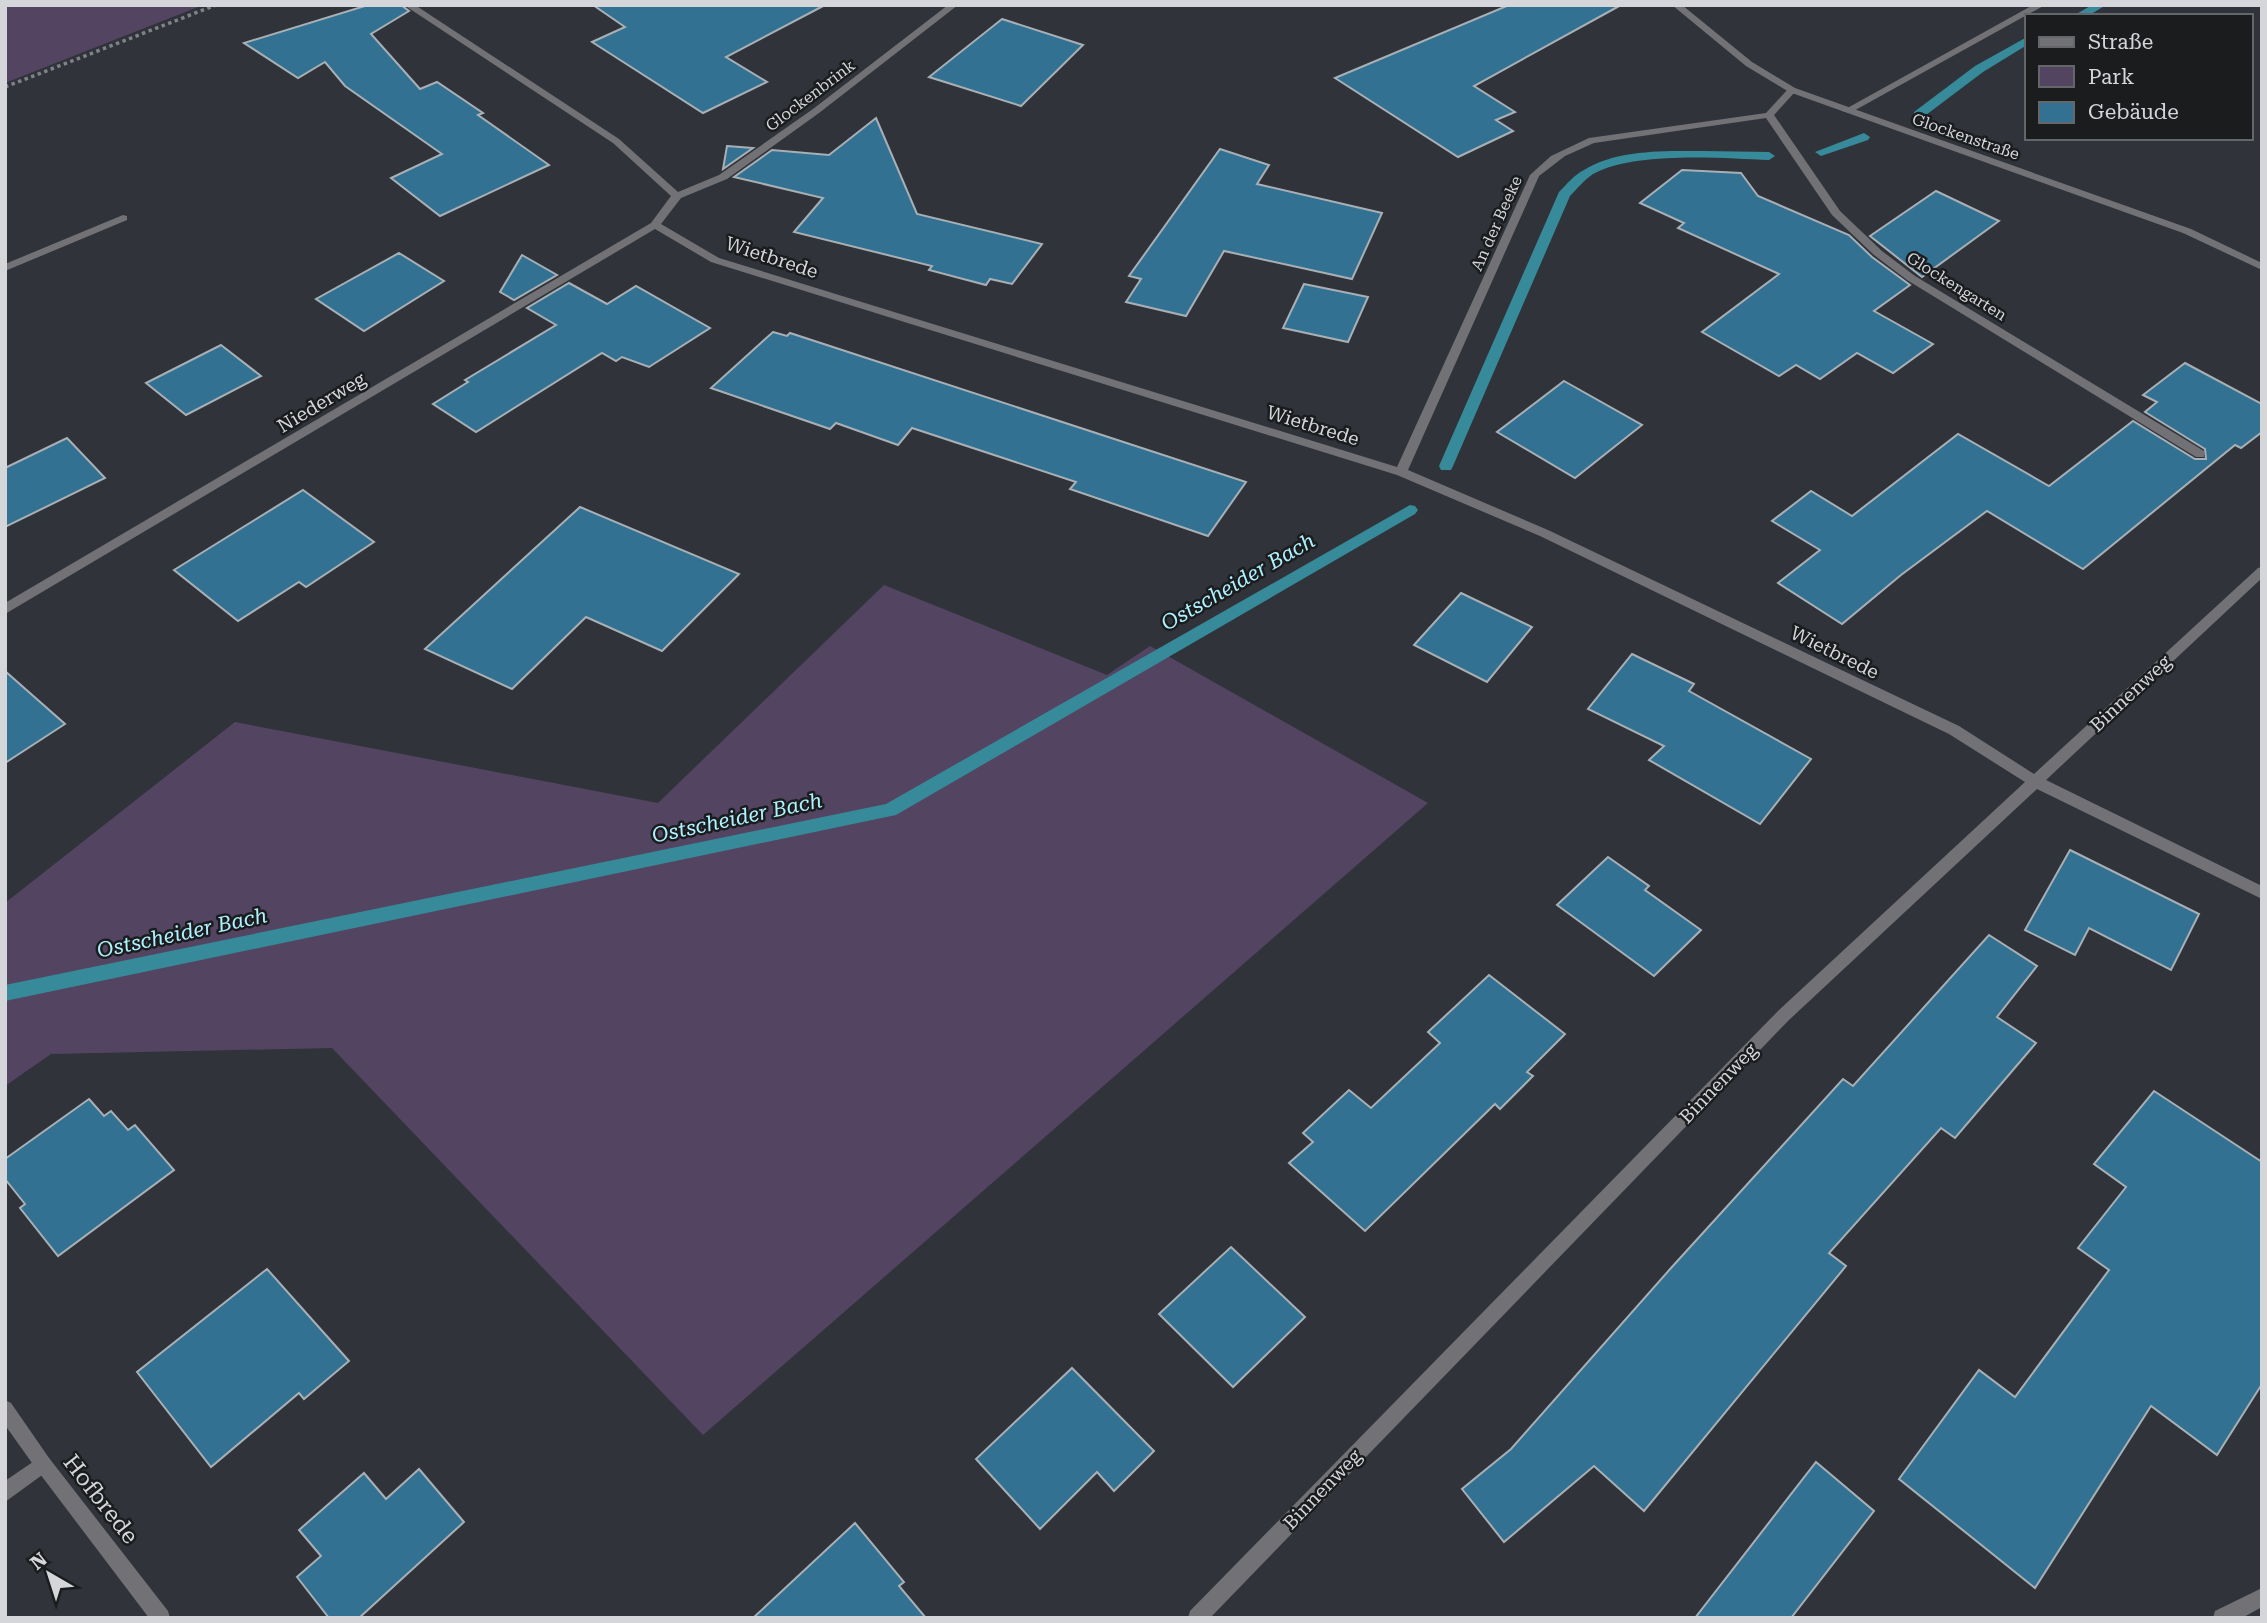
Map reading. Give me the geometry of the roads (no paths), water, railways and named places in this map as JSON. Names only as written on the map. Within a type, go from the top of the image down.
[{"type":"street","points":[[408,5],[616,141],[677,196],[655,225]]},
{"type":"street","name":"Glockenbrink","points":[[677,196],[723,177],[816,111],[954,5]]},
{"type":"street","name":"Glockenstraße","points":[[1676,5],[1749,64],[1792,90],[2187,231],[2262,267]]},
{"type":"street","points":[[1847,111],[2041,5]]},
{"type":"street","points":[[1769,115],[1792,90]]},
{"type":"street","name":"Glockengarten","points":[[1769,115],[1836,213],[1878,253],[1911,278],[2200,454]]},
{"type":"street","name":"An der Beeke","points":[[1401,472],[1535,175],[1548,160],[1566,149],[1592,140],[1769,115]]},
{"type":"street","points":[[5,268],[123,218]]},
{"type":"street","name":"Wietbrede","points":[[655,225],[715,260],[1401,472],[1544,533],[1954,730],[2034,781],[2262,893]]},
{"type":"street","name":"Niederweg","points":[[5,609],[655,225]]},
{"type":"street","name":"Binnenweg","points":[[1197,1618],[1784,1015],[2262,570]]},
{"type":"street","name":"Hofbrede","points":[[5,1409],[43,1464],[161,1618]]},
{"type":"street","points":[[5,1493],[43,1464]]},
{"type":"street","points":[[2222,1618],[2262,1597]]},
{"type":"waterway","name":"Ostscheider Bach","points":[[2083,14],[2101,5]]},
{"type":"waterway","name":"Ostscheider Bach","points":[[1918,115],[1979,69],[2025,41]]},
{"type":"waterway","name":"Ostscheider Bach","points":[[1821,152],[1864,137]]},
{"type":"waterway","name":"Ostscheider Bach","points":[[1446,466],[1564,195],[1577,181],[1592,170],[1610,164],[1655,156],[1769,156]]},
{"type":"waterway","name":"Ostscheider Bach","points":[[5,993],[890,810],[1410,510]]}]
